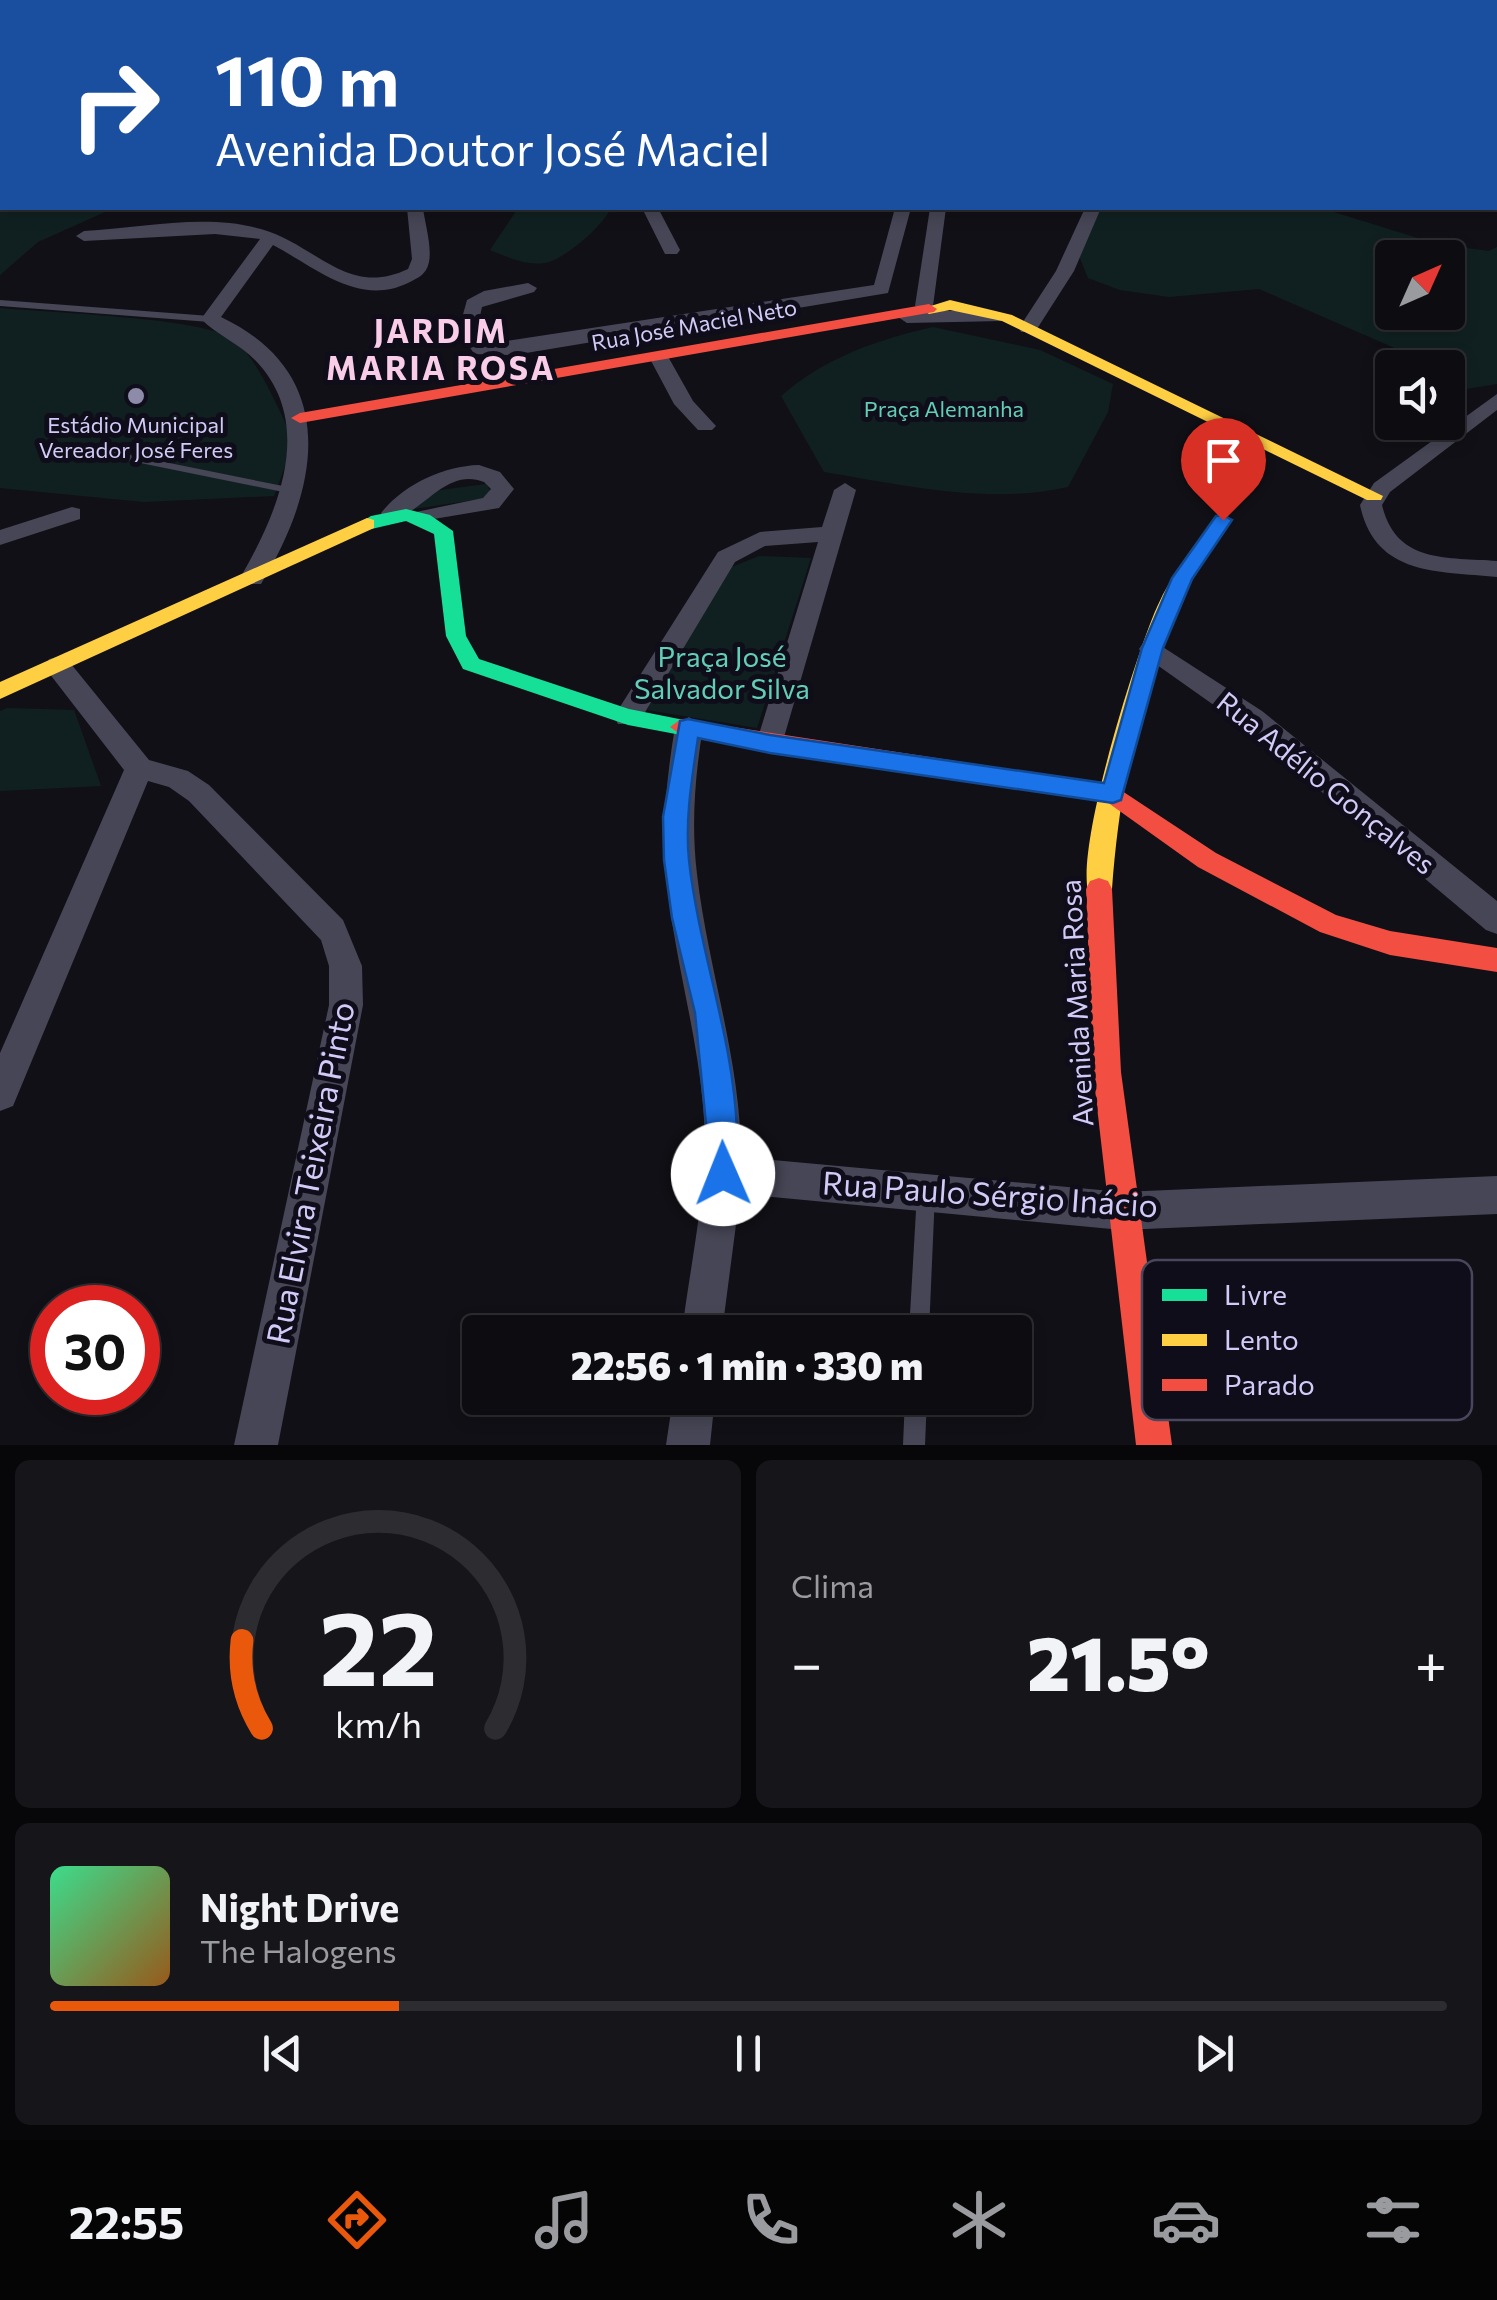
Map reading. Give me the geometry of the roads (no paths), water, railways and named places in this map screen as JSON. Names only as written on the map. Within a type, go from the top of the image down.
[{"type":"main road","name":"Rua José Maciel Neto","points":[[300,418],[924,310],[968,306],[1028,328],[1374,496]]},
{"type":"main road","points":[[0,691],[392,512],[424,517],[443,530],[456,636],[471,664],[628,717],[770,744],[1113,794],[1207,860],[1330,924],[1390,943],[1497,960]]},
{"type":"main road","name":"Avenida Maria Rosa","points":[[1142,1358],[1122,1212],[1098,922],[1100,858],[1152,648],[1182,578],[1223,520]]},
{"type":"main road","name":"Avenida Maria Rosa","points":[[1151,1420],[1154,1445]]},
{"type":"street","points":[[84,236],[236,231],[270,238],[351,283],[389,286],[416,272],[421,259],[415,210]]},
{"type":"street","points":[[651,210],[671,250]]},
{"type":"street","points":[[528,288],[490,295],[472,304],[468,329],[480,350],[514,349],[882,289],[902,210]]},
{"type":"street","points":[[924,310],[938,210]]},
{"type":"street","points":[[1028,328],[1065,271],[1092,210]]},
{"type":"street","points":[[252,578],[270,551],[288,490],[300,418],[278,377],[248,338],[210,319],[270,238]]},
{"type":"street","points":[[768,308],[789,334]]},
{"type":"street","points":[[660,357],[684,404],[706,426]]},
{"type":"street","points":[[1497,400],[1470,416],[1374,496],[1372,520],[1392,551],[1418,560],[1497,568]]},
{"type":"street","points":[[392,512],[423,488],[452,476],[486,474],[497,478],[503,489],[491,503],[424,517]]},
{"type":"street","points":[[770,744],[845,490]]},
{"type":"street","points":[[0,538],[44,520],[72,514]]},
{"type":"street","points":[[628,717],[726,558],[760,539],[834,534]]},
{"type":"street","name":"Rua Adélio Gonçalves","points":[[1152,648],[1252,718],[1497,920]]},
{"type":"street","points":[[0,1094],[139,768],[58,666]]},
{"type":"street","points":[[688,727],[675,817],[676,860],[685,918],[709,1013],[722,1109],[723,1174],[704,1315]]},
{"type":"street","name":"Rua Elvira Teixeira Pinto","points":[[139,768],[178,780],[199,793],[332,930],[349,975],[256,1445]]},
{"type":"street","name":"Rua Paulo Sérgio Inácio","points":[[723,1174],[1122,1212],[1497,1194]]},
{"type":"street","points":[[688,1445],[692,1415]]},
{"type":"lane","points":[[0,303],[210,319]]},
{"type":"lane","points":[[100,452],[288,490]]},
{"type":"lane","points":[[921,1315],[926,1192]]},
{"type":"lane","points":[[914,1445],[915,1415]]},
{"type":"place","name":"Estádio Municipal Vereador José Feres","points":[[136,396]]},
{"type":"district","name":"JARDIM MARIA ROSA","points":[[441,350]]},
{"type":"park label","name":"Praça Alemanha","points":[[944,409]]},
{"type":"park label","name":"Praça José Salvador Silva","points":[[722,673]]}]
